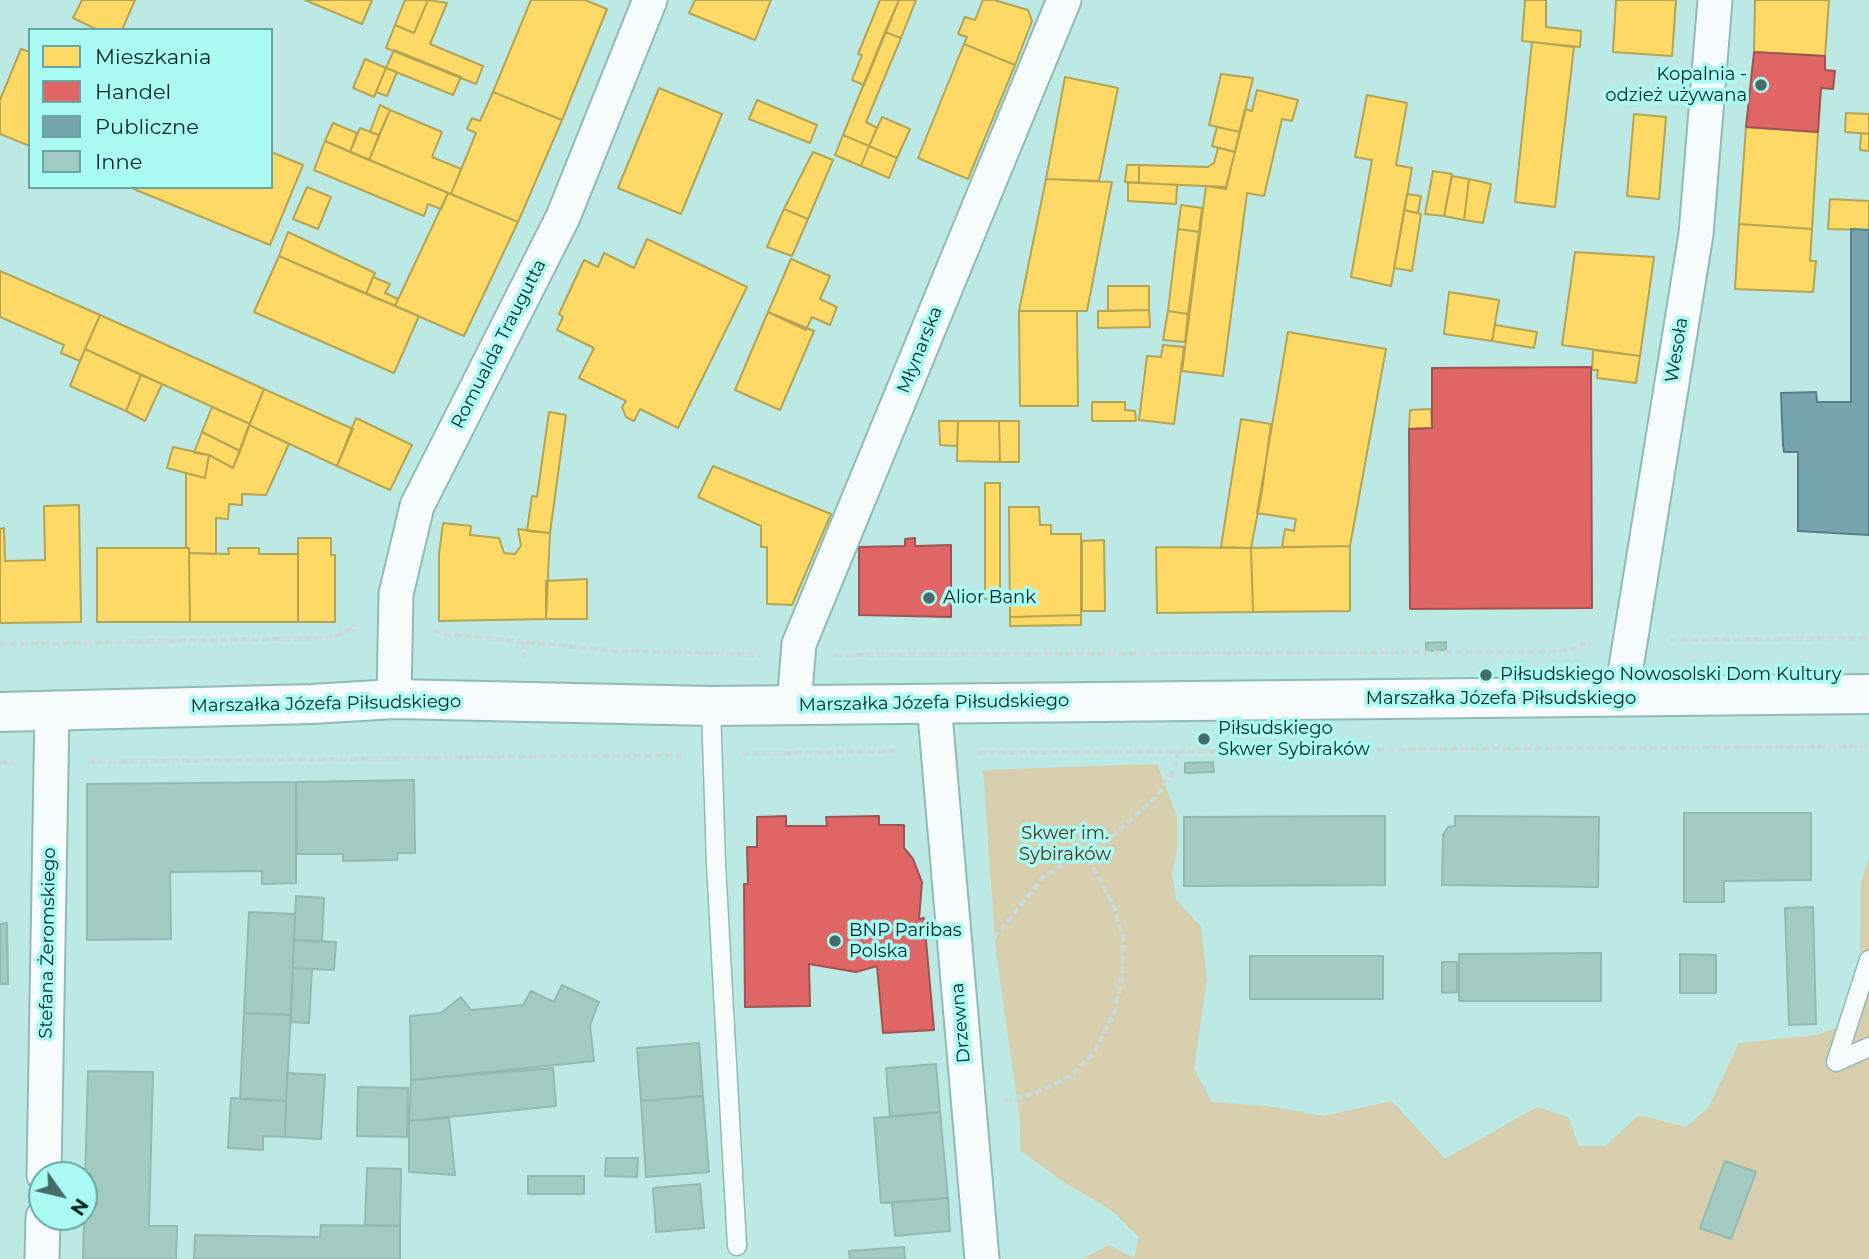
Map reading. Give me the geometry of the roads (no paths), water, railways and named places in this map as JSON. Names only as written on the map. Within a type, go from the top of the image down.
[{"type":"street","name":"Romualda Traugutta","points":[[394,699],[396,594],[417,506],[563,217],[650,0]]},
{"type":"street","name":"Młynarska","points":[[794,704],[799,644],[1064,0]]},
{"type":"street","name":"Wesoła","points":[[1621,698],[1696,234],[1715,0]]},
{"type":"street","name":"Marszałka Józefa Piłsudskiego","points":[[0,712],[312,704],[394,699],[711,706],[1869,694]]},
{"type":"street","name":"Drzewna","points":[[934,703],[982,1259]]},
{"type":"street","name":"Stefana Żeromskiego","points":[[44,1161],[52,711]]},
{"type":"street","points":[[42,1259],[43,1231]]},
{"type":"lane","points":[[711,706],[737,1246]]},
{"type":"lane","points":[[1869,960],[1836,1062],[1869,1047]]},
{"type":"place","name":"Kopalnia - odzież używana","points":[[1761,85]]},
{"type":"place","name":"Alior Bank","points":[[929,598]]},
{"type":"place","name":"Piłsudskiego Nowosolski Dom Kultury","points":[[1486,675]]},
{"type":"place","name":"Piłsudskiego Skwer Sybiraków","points":[[1204,739]]},
{"type":"place","name":"BNP Paribas Polska","points":[[835,941]]},
{"type":"park label","name":"Skwer im. Sybiraków","points":[[1065,844]]}]
